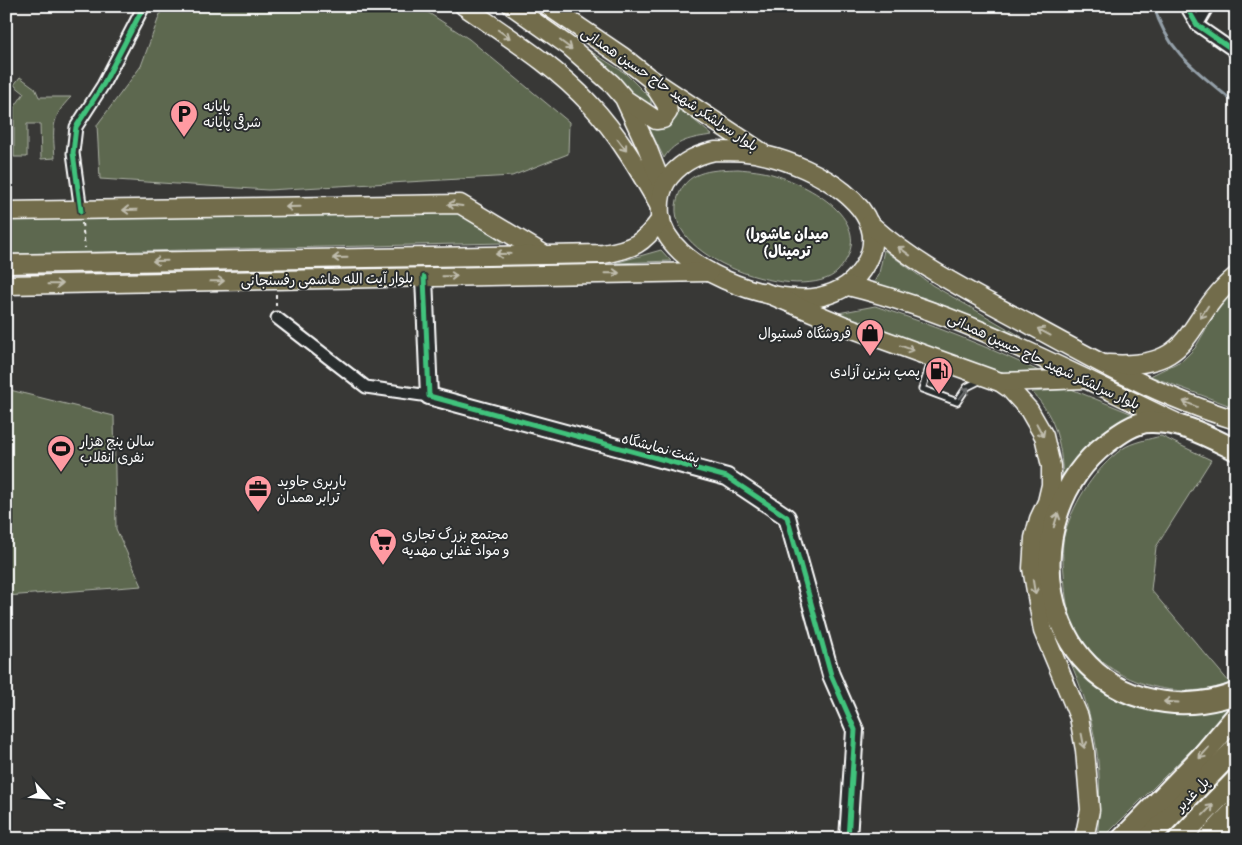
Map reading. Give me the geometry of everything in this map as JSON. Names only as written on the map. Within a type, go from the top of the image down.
[{"type":"highway","points":[[1184,426],[1149,422],[1139,424],[1093,454],[1082,467],[1068,490],[1054,529],[1051,586],[1055,606],[1065,636],[1081,660],[1102,680],[1129,694],[1146,700],[1172,703],[1228,696]]},
{"type":"highway","name":"بلوار سرلشکر شهید حاج حسین همدانی","points":[[1184,426],[1236,450]]},
{"type":"highway","points":[[1122,839],[1202,756],[1236,716]]},
{"type":"highway","name":"پل غدیر","points":[[1148,839],[1236,748]]},
{"type":"highway","name":"پل غدیر","points":[[1179,839],[1236,780]]},
{"type":"highway","points":[[1208,839],[1236,809]]},
{"type":"main road","points":[[464,6],[540,60],[567,81],[592,105],[631,157],[661,204],[667,235],[680,252],[709,272],[764,292],[845,326],[993,380],[1010,389],[1029,410],[1044,436],[1051,466],[1051,484],[1047,502],[1039,519],[1034,538],[1032,568],[1043,631],[1079,717],[1085,750],[1090,810],[1084,839]]},
{"type":"main road","name":"بلوار سرلشکر شهید حاج حسین همدانی","points":[[512,6],[570,47],[612,84],[624,98],[647,147],[661,204]]},
{"type":"main road","name":"بلوار سرلشکر شهید حاج حسین همدانی","points":[[548,6],[623,57],[648,77],[767,155],[807,169],[827,181],[851,198],[870,224],[886,238],[930,269],[1100,363],[1157,391],[1236,420]]},
{"type":"main road","points":[[624,98],[656,120],[663,119],[668,112],[666,104],[648,77]]},
{"type":"main road","name":"بلوار آیت الله هاشمی رفسنجانی","points":[[6,264],[603,254],[637,246],[650,235],[672,173],[699,154],[715,151],[744,151],[767,155]]},
{"type":"main road","points":[[6,211],[460,204],[543,254]]},
{"type":"main road","points":[[764,292],[816,297],[848,286],[860,274],[867,260],[871,243],[870,224]]},
{"type":"main road","points":[[422,256],[424,276]]},
{"type":"main road","name":"بلوار آیت الله هاشمی رفسنجانی","points":[[6,285],[709,272]]},
{"type":"main road","points":[[1100,363],[1128,366],[1160,360],[1171,353],[1184,342],[1220,290],[1236,276]]},
{"type":"main road","name":"بلوار سرلشکر شهید حاج حسین همدانی","points":[[848,286],[893,297],[944,315],[1086,379],[1184,426]]},
{"type":"main road","points":[[993,380],[1054,382],[1086,379]]},
{"type":"street","points":[[81,211],[73,153],[76,127],[103,84],[144,6]]},
{"type":"street","points":[[1186,6],[1197,25],[1236,52]]},
{"type":"street","points":[[1197,25],[1208,6]]},
{"type":"street","points":[[277,318],[366,387],[429,396],[424,276]]},
{"type":"street","name":"پشت نمایشگاه","points":[[429,396],[727,477],[788,517],[831,675],[854,730],[848,839]]},
{"type":"lane","points":[[933,357],[922,388],[957,402],[967,387],[993,380]]},
{"type":"path","points":[[81,211],[87,263]]},
{"type":"path","points":[[275,280],[277,318]]},
{"type":"green space","points":[[163,6],[418,6],[469,39],[569,122],[568,154],[512,176],[268,190],[100,179],[97,125],[141,66]]},
{"type":"green space","points":[[581,45],[625,73],[651,99],[651,107],[647,108]]},
{"type":"green space","points":[[20,77],[35,88],[39,97],[71,97],[59,111],[54,125],[55,158],[41,159],[40,124],[27,124],[27,157],[14,157],[14,108],[24,93],[14,85]]},
{"type":"green space","points":[[671,101],[712,135],[685,141],[673,147],[664,158],[648,126],[655,127]]},
{"type":"green space","points":[[738,169],[775,175],[791,181],[823,198],[837,210],[847,223],[851,238],[849,254],[838,271],[821,280],[796,283],[767,279],[736,270],[709,256],[688,238],[677,217],[679,194],[683,186],[696,175],[704,172]]},
{"type":"green space","points":[[456,210],[504,243],[6,254],[6,219]]},
{"type":"green space","points":[[661,250],[671,261],[615,263]]},
{"type":"green space","points":[[884,250],[932,285],[1022,337],[925,298],[873,284],[879,273]]},
{"type":"green space","points":[[1236,287],[1236,408],[1150,376],[1183,360],[1195,348],[1220,305]]},
{"type":"green space","points":[[875,306],[961,337],[1045,374],[1001,374],[833,314]]},
{"type":"green space","name":"سالن پنج هزار نفری انقلاب","points":[[6,389],[114,416],[116,529],[142,586],[6,596]]},
{"type":"green space","points":[[1071,389],[1135,415],[1111,428],[1083,450],[1063,484],[1060,447],[1057,435],[1048,413],[1032,392]]},
{"type":"green space","points":[[1161,436],[1211,460],[1156,547],[1151,590],[1230,683],[1210,689],[1179,691],[1158,688],[1136,681],[1113,670],[1093,654],[1078,634],[1072,622],[1067,604],[1063,542],[1069,520],[1080,497],[1103,466],[1122,449]]},
{"type":"green space","points":[[1068,657],[1105,693],[1130,705],[1162,711],[1212,709],[1231,706],[1199,742],[1102,839],[1097,839],[1100,790],[1099,768],[1092,724],[1078,680]]},
{"type":"waterway","points":[[1154,6],[1167,37],[1176,50],[1198,72],[1236,104]]},
{"type":"cycle path","points":[[81,211],[73,153],[76,127],[103,85],[144,6]]},
{"type":"cycle path","points":[[1186,6],[1197,25],[1236,52]]},
{"type":"cycle path","points":[[424,277],[429,396],[727,477],[787,517],[831,675],[855,730],[848,839]]},
{"type":"place","name":"پایانه شرقی پایانه","points":[[184,138]]},
{"type":"place","name":"فروشگاه فستیوال","points":[[870,357]]},
{"type":"place","name":"پمپ بنزین آزادی","points":[[939,395]]},
{"type":"place","name":"سالن پنج هزار نفری انقلاب","points":[[61,473]]},
{"type":"place","name":"باربری جاوید ترابر همدان","points":[[258,513]]},
{"type":"place","name":"مجتمع بزرگ تجاری و مواد غذایی مهدیه","points":[[383,566]]},
{"type":"district","name":"(میدان عاشورا (ترمینال","points":[[787,242]]}]
